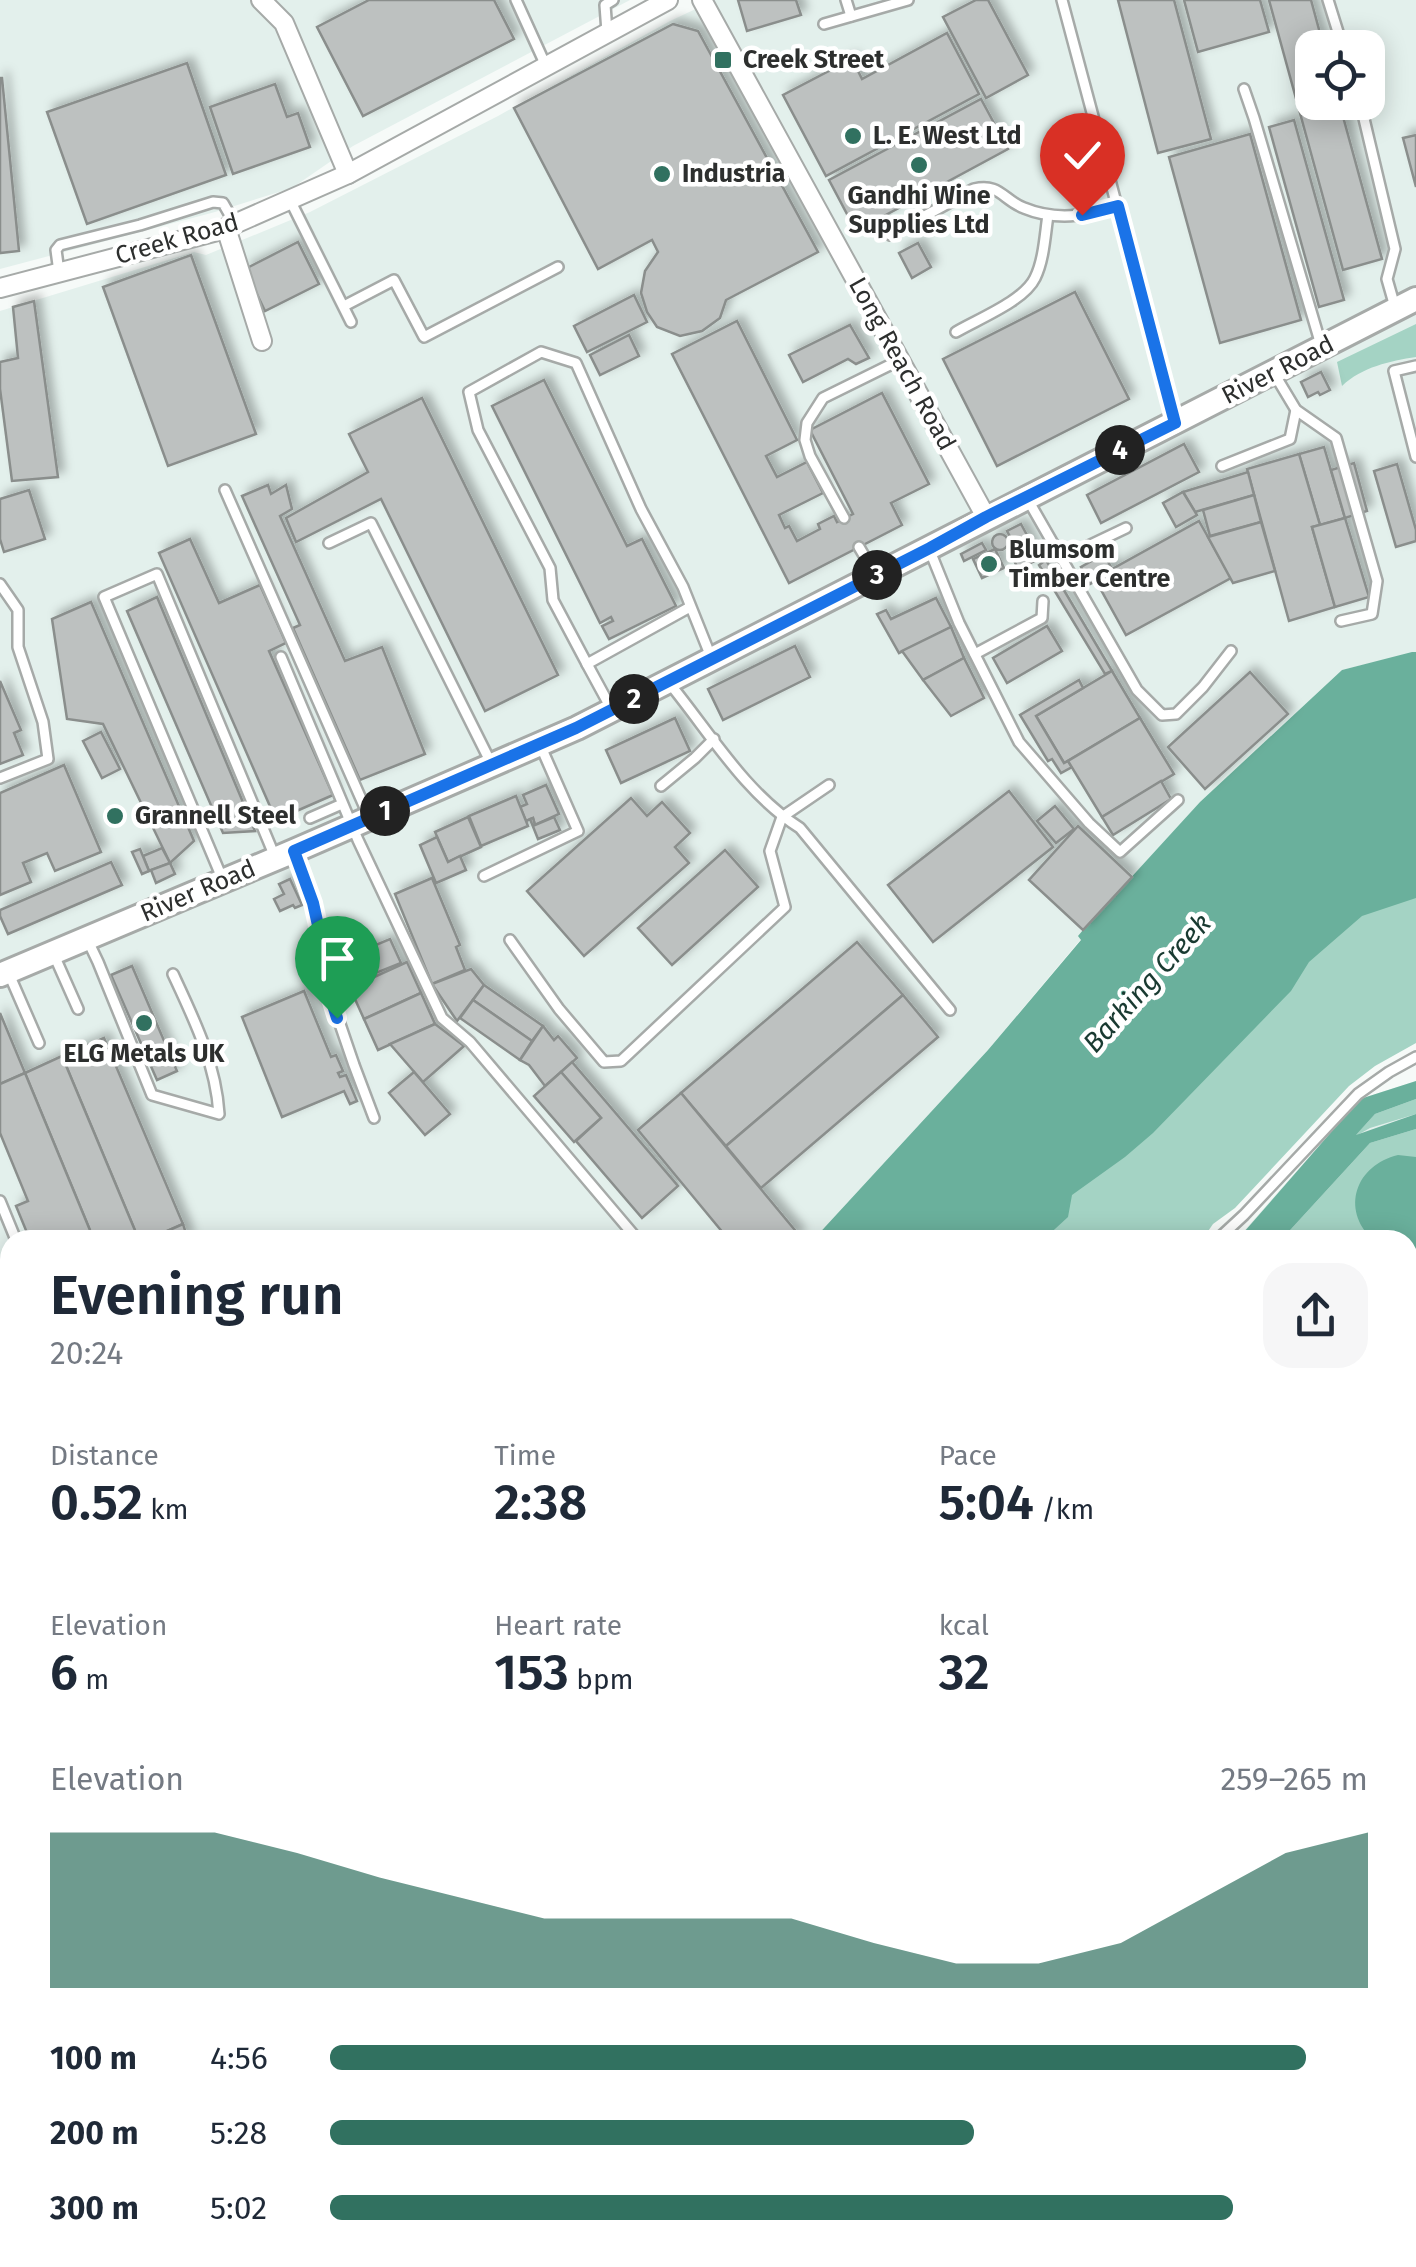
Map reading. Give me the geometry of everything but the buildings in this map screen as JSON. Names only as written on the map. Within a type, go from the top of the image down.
[{"type":"street","points":[[261,0],[284,22],[348,174]]},
{"type":"street","name":"Creek Road","points":[[0,288],[231,226],[348,174],[668,0]]},
{"type":"street","name":"Long Reach Road","points":[[702,0],[986,517]]},
{"type":"street","points":[[231,226],[262,341]]},
{"type":"street","name":"River Road","points":[[4,973],[285,854],[354,816],[540,745],[1406,305]]},
{"type":"lane","points":[[516,0],[546,66]]},
{"type":"lane","points":[[607,32],[605,5],[613,0]]},
{"type":"lane","points":[[846,0],[851,16]]},
{"type":"lane","points":[[824,24],[908,0]]},
{"type":"lane","points":[[1062,0],[1175,423]]},
{"type":"lane","points":[[1328,0],[1337,30]]},
{"type":"lane","points":[[1244,89],[1322,347]]},
{"type":"lane","points":[[1364,120],[1395,249],[1387,279],[1406,305]]},
{"type":"lane","points":[[890,235],[974,189],[987,186],[1019,207],[1062,218],[1118,206]]},
{"type":"lane","points":[[290,200],[351,322]]},
{"type":"lane","points":[[59,272],[56,250],[60,246],[213,202],[224,203],[231,226]]},
{"type":"lane","points":[[956,332],[1018,297],[1033,283],[1048,214]]},
{"type":"lane","points":[[344,306],[394,280],[424,337],[558,267]]},
{"type":"lane","points":[[612,710],[553,600],[550,568],[478,430],[469,392],[541,352],[576,363],[712,659]]},
{"type":"lane","points":[[844,518],[810,456],[805,440],[807,423],[823,398],[900,360]]},
{"type":"lane","points":[[1416,366],[1394,371],[1416,457]]},
{"type":"lane","points":[[1274,372],[1296,410],[1336,438],[1377,580],[1372,614],[1341,621]]},
{"type":"lane","points":[[1222,466],[1290,439],[1296,410]]},
{"type":"lane","points":[[225,490],[354,816]]},
{"type":"lane","points":[[1026,497],[1138,690],[1162,715],[1176,714],[1231,652]]},
{"type":"lane","points":[[330,543],[370,523],[492,766]]},
{"type":"lane","points":[[1062,559],[1126,528]]},
{"type":"lane","points":[[859,546],[876,576]]},
{"type":"lane","points":[[930,548],[959,623],[1019,742],[1090,823],[1120,852],[1178,800]]},
{"type":"lane","points":[[222,880],[104,596],[157,574],[285,854],[313,903],[328,970],[328,989],[374,1118]]},
{"type":"lane","points":[[0,584],[18,610],[18,647],[42,722],[48,759],[0,778]]},
{"type":"lane","points":[[974,654],[1042,618],[1043,601]]},
{"type":"lane","points":[[588,664],[690,607]]},
{"type":"lane","points":[[281,657],[442,1018],[483,1056],[630,1230]]},
{"type":"lane","points":[[668,682],[747,783],[782,817],[800,828],[950,1010]]},
{"type":"lane","points":[[661,786],[714,739]]},
{"type":"lane","points":[[484,876],[578,830],[540,745]]},
{"type":"lane","points":[[510,940],[604,1062],[620,1061],[785,907],[770,851],[782,817],[829,785]]},
{"type":"lane","points":[[310,818],[354,816]]},
{"type":"lane","points":[[86,939],[152,1095],[219,1114],[203,1040],[173,974]]},
{"type":"lane","points":[[53,953],[78,1010]]},
{"type":"lane","points":[[4,973],[39,1043]]},
{"type":"lane","points":[[1228,1230],[1358,1094],[1416,1057]]},
{"type":"lane","points":[[0,1202],[12,1230]]},
{"type":"shaded area","points":[[0,0],[630,0],[353,146],[292,188],[0,269]]},
{"type":"shaded area","points":[[715,0],[1416,0],[1416,652],[1342,670],[1200,802],[1083,930],[1081,939],[988,1050],[822,1230],[0,1230],[0,311],[194,252],[206,255],[310,212]]},
{"type":"shaded area","points":[[1416,324],[1416,357],[1367,370],[1342,386],[1337,362]]},
{"type":"shaded area","points":[[1416,857],[1416,1043],[1349,1086],[1235,1208],[1209,1230],[1003,1230]]},
{"type":"shaded area","points":[[1416,1081],[1416,1230],[1245,1230],[1360,1099]]},
{"type":"shaded area","points":[[1416,1099],[1416,1114],[1354,1137],[1375,1114]]},
{"type":"shaded area","points":[[1416,1129],[1416,1230],[1290,1230],[1370,1143]]},
{"type":"water","name":"Barking Creek","points":[[1416,652],[1416,898],[1362,916],[1309,962],[1291,991],[1153,1133],[1072,1195],[1068,1217],[1054,1230],[822,1230],[988,1050],[1081,940],[1078,936],[1083,930],[1200,802],[1342,670]]},
{"type":"water","points":[[1416,1081],[1416,1099],[1375,1114],[1356,1135],[1416,1114],[1416,1129],[1370,1143],[1290,1230],[1246,1230],[1360,1099]]},
{"type":"water","points":[[1398,1155],[1416,1157],[1416,1230],[1365,1230],[1357,1215],[1357,1190],[1372,1168]]},
{"type":"place","name":"Creek Street","points":[[723,60]]},
{"type":"place","name":"L. E. West Ltd","points":[[853,136]]},
{"type":"place","name":"Gandhi Wine Supplies Ltd","points":[[919,165]]},
{"type":"place","name":"Industria","points":[[662,174]]},
{"type":"place","name":"Blumsom Timber Centre","points":[[989,564]]},
{"type":"place","name":"Grannell Steel","points":[[115,816]]},
{"type":"place","name":"ELG Metals UK","points":[[144,1023]]},
{"type":"route","points":[[337,1018],[313,903],[294,851],[576,728],[1175,423],[1118,206],[1082,215]]}]
